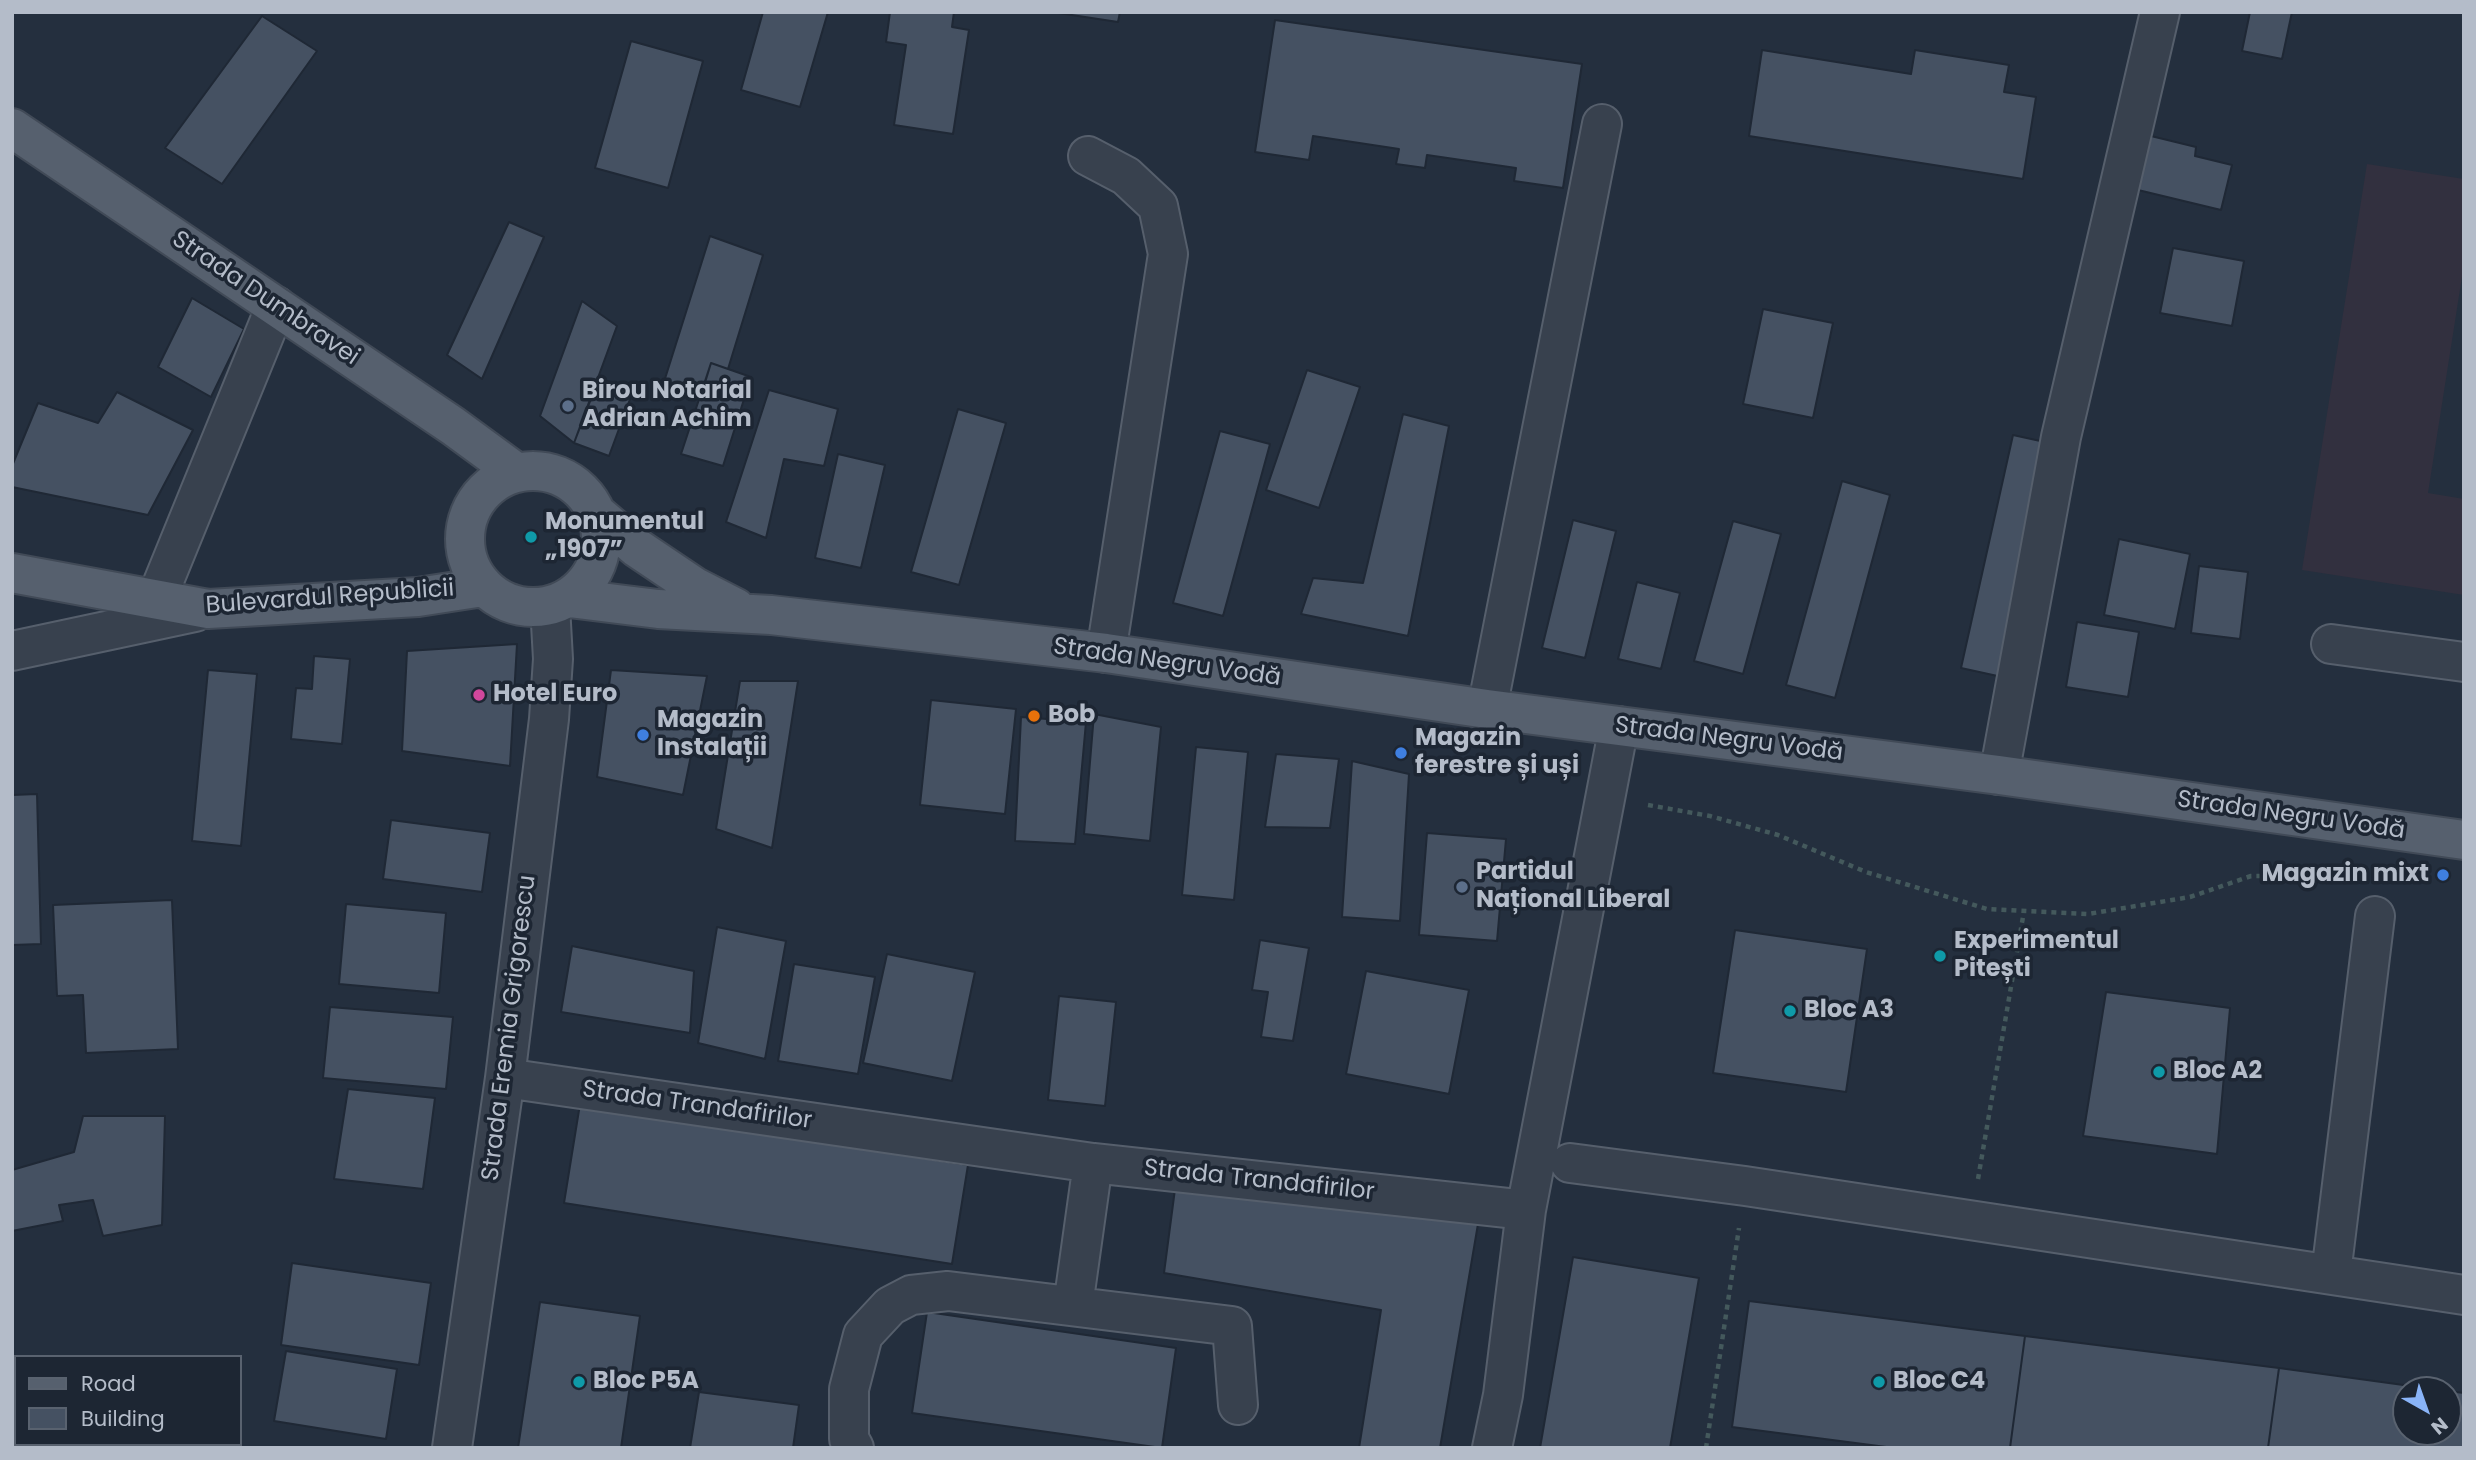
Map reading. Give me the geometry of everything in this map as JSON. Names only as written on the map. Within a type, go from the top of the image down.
[{"type":"main road","name":"Strada Dumbravei","points":[[12,128],[453,426],[517,473]]},
{"type":"main road","points":[[546,472],[573,483],[587,497],[597,514],[601,552],[595,570],[584,586],[560,602],[532,609],[514,605],[483,587],[470,567],[464,544],[467,521],[478,499],[495,482],[517,473],[546,472]]},
{"type":"main road","name":"Strada Negru Vodă","points":[[597,514],[646,555],[695,587],[744,613]]},
{"type":"main road","name":"Bulevardul Republicii","points":[[12,573],[208,610],[418,597],[483,587]]},
{"type":"main road","name":"Strada Negru Vodă","points":[[560,602],[744,613],[1105,653],[1487,709],[1999,775],[2464,840]]},
{"type":"street","points":[[1999,775],[2061,437],[2160,12]]},
{"type":"street","points":[[1487,709],[1602,124]]},
{"type":"street","points":[[1088,156],[1126,176],[1158,206],[1168,254],[1105,653]]},
{"type":"street","points":[[156,600],[276,306]]},
{"type":"street","name":"Strada Eremia Grigorescu","points":[[452,1448],[505,1078],[549,719],[560,602]]},
{"type":"street","points":[[12,651],[208,610]]},
{"type":"street","points":[[2332,644],[2464,662]]},
{"type":"street","points":[[1492,1448],[1503,1395],[1526,1210],[1619,726]]},
{"type":"street","points":[[2330,1274],[2375,916]]},
{"type":"street","name":"Strada Trandafirilor","points":[[505,1078],[1093,1163],[1526,1210]]},
{"type":"street","points":[[1073,1306],[1093,1163]]},
{"type":"street","points":[[1570,1163],[1745,1185],[2464,1295]]},
{"type":"street","points":[[854,1448],[849,1440],[849,1389],[863,1335],[890,1306],[911,1295],[948,1291],[1232,1326],[1238,1405]]},
{"type":"path","points":[[1605,797],[1710,816],[1778,835],[1866,872],[1987,909],[2088,914],[2190,897],[2251,876],[2368,876]]},
{"type":"path","points":[[1971,1219],[2024,911]]},
{"type":"path","points":[[1706,1448],[1745,1185]]},
{"type":"shaded area","points":[[2367,164],[2464,179],[2464,264],[2428,493],[2464,499],[2464,595],[2302,570]]},
{"type":"building","points":[[763,12],[828,12],[800,107],[741,90]]},
{"type":"building","points":[[890,12],[954,12],[952,27],[969,30],[953,134],[894,125],[906,45],[886,42]]},
{"type":"building","points":[[1052,12],[1120,12],[1118,22]]},
{"type":"building","points":[[2250,12],[2292,12],[2282,59],[2242,51]]},
{"type":"building","points":[[262,16],[317,51],[222,184],[165,148]]},
{"type":"building","points":[[1275,20],[1582,64],[1563,188],[1514,181],[1516,168],[1427,155],[1425,168],[1396,164],[1399,149],[1313,136],[1309,160],[1255,152]]},
{"type":"building","points":[[631,41],[703,61],[668,188],[595,168]]},
{"type":"building","points":[[1762,50],[1911,74],[1915,50],[2009,65],[2004,92],[2036,97],[2023,179],[1749,136]]},
{"type":"building","points":[[2151,136],[2196,147],[2195,156],[2232,165],[2221,210],[2138,190]]},
{"type":"building","points":[[509,222],[544,237],[482,379],[447,355]]},
{"type":"building","points":[[710,236],[763,255],[728,369],[711,363],[700,399],[663,385]]},
{"type":"building","points":[[2173,248],[2244,261],[2232,326],[2160,313]]},
{"type":"building","points":[[192,298],[244,329],[211,397],[158,367]]},
{"type":"building","points":[[582,301],[617,326],[574,443],[540,416]]},
{"type":"building","points":[[1763,309],[1833,323],[1813,418],[1743,404]]},
{"type":"building","points":[[711,363],[751,377],[723,466],[681,454]]},
{"type":"building","points":[[1307,370],[1360,387],[1319,508],[1266,490]]},
{"type":"building","points":[[599,378],[633,391],[609,456],[574,443]]},
{"type":"building","points":[[769,390],[838,409],[824,466],[784,459],[766,538],[726,522]]},
{"type":"building","points":[[117,392],[193,430],[148,515],[12,487],[12,466],[38,403],[98,423]]},
{"type":"building","points":[[958,409],[1006,423],[959,585],[911,572]]},
{"type":"building","points":[[1403,414],[1449,426],[1408,636],[1301,614],[1313,578],[1363,583]]},
{"type":"building","points":[[1220,431],[1270,444],[1223,616],[1173,603]]},
{"type":"building","points":[[2013,435],[2054,444],[2002,677],[1961,668]]},
{"type":"building","points":[[838,454],[885,465],[861,568],[815,558]]},
{"type":"building","points":[[1842,481],[1890,495],[1835,698],[1786,685]]},
{"type":"building","points":[[1573,520],[1616,531],[1585,658],[1542,648]]},
{"type":"building","points":[[1733,521],[1781,534],[1743,674],[1694,661]]},
{"type":"building","points":[[2119,539],[2190,554],[2175,629],[2104,615]]},
{"type":"building","points":[[2199,566],[2248,572],[2240,639],[2191,633]]},
{"type":"building","points":[[1637,582],[1680,593],[1661,669],[1618,659]]},
{"type":"building","points":[[2077,622],[2139,632],[2128,697],[2066,687]]},
{"type":"building","points":[[517,644],[510,766],[402,751],[407,651]]},
{"type":"building","points":[[314,656],[350,659],[342,744],[291,739],[296,688],[312,689]]},
{"type":"building","points":[[208,670],[257,674],[241,846],[192,841]]},
{"type":"building","points":[[611,670],[707,676],[683,795],[597,777]]},
{"type":"building","points":[[740,681],[798,681],[772,848],[716,829]]},
{"type":"building","points":[[931,700],[1016,709],[1005,814],[920,805]]},
{"type":"building","points":[[1094,714],[1161,727],[1150,841],[1084,834]]},
{"type":"building","points":[[1021,717],[1086,722],[1075,844],[1015,841]]},
{"type":"building","points":[[1196,747],[1248,752],[1234,900],[1182,895]]},
{"type":"building","points":[[1276,754],[1339,759],[1330,828],[1265,827]]},
{"type":"building","points":[[1352,761],[1409,774],[1400,921],[1342,917]]},
{"type":"building","points":[[37,794],[41,944],[12,945],[12,795]]},
{"type":"building","points":[[391,820],[490,833],[482,892],[383,879]]},
{"type":"building","name":"Partidul Național Liberal","points":[[1427,833],[1506,839],[1497,941],[1419,935]]},
{"type":"building","points":[[172,900],[178,1049],[86,1053],[83,995],[57,996],[53,905]]},
{"type":"building","points":[[346,904],[446,913],[439,993],[339,984]]},
{"type":"building","points":[[717,927],[786,941],[765,1059],[698,1043]]},
{"type":"building","name":"Bloc A3","points":[[1735,930],[1867,949],[1846,1092],[1713,1073]]},
{"type":"building","points":[[1260,940],[1309,948],[1293,1041],[1261,1037],[1268,992],[1252,990]]},
{"type":"building","points":[[572,946],[694,971],[690,1033],[561,1012]]},
{"type":"building","points":[[887,954],[975,972],[952,1081],[863,1063]]},
{"type":"building","points":[[794,964],[875,977],[858,1074],[778,1061]]},
{"type":"building","points":[[1366,971],[1469,990],[1449,1094],[1346,1074]]},
{"type":"building","name":"Bloc A2","points":[[2106,992],[2230,1008],[2217,1154],[2083,1136]]},
{"type":"building","points":[[1059,996],[1116,1002],[1105,1106],[1048,1100]]},
{"type":"building","points":[[330,1007],[453,1017],[446,1089],[323,1078]]},
{"type":"building","points":[[348,1089],[435,1098],[423,1189],[334,1179]]},
{"type":"building","points":[[580,1104],[968,1165],[952,1264],[564,1203]]},
{"type":"building","points":[[83,1116],[165,1116],[162,1225],[103,1236],[93,1200],[59,1205],[63,1221],[12,1231],[12,1170],[74,1152]]},
{"type":"building","points":[[1175,1189],[1478,1224],[1440,1448],[1359,1448],[1381,1310],[1164,1273]]},
{"type":"building","points":[[1573,1257],[1699,1278],[1670,1448],[1540,1448]]},
{"type":"building","points":[[292,1263],[431,1283],[419,1365],[281,1345]]},
{"type":"building","name":"Bloc C4","points":[[1749,1301],[2025,1336],[2010,1448],[1894,1448],[1732,1427]]},
{"type":"building","name":"Bloc P5A","points":[[540,1302],[640,1316],[621,1448],[518,1448]]},
{"type":"building","points":[[927,1312],[1176,1348],[1162,1448],[912,1413]]},
{"type":"building","name":"Bloc C4","points":[[2025,1336],[2279,1368],[2268,1448],[2010,1448]]},
{"type":"building","points":[[286,1351],[397,1369],[386,1439],[274,1421]]},
{"type":"building","points":[[2279,1368],[2392,1383],[2392,1446],[2462,1446],[2464,1393],[2464,1448],[2268,1448]]},
{"type":"building","points":[[699,1392],[799,1405],[793,1448],[690,1448]]},
{"type":"building","points":[[12,1445],[121,1446],[121,1448],[12,1448]]},
{"type":"place","name":"Birou Notarial Adrian Achim","points":[[568,406]]},
{"type":"place","name":"Monumentul „1907”","points":[[531,537]]},
{"type":"place","name":"Hotel Euro","points":[[479,695]]},
{"type":"place","name":"Bob","points":[[1034,716]]},
{"type":"place","name":"Magazin Instalații","points":[[643,735]]},
{"type":"place","name":"Magazin ferestre și uși","points":[[1401,753]]},
{"type":"place","name":"Magazin mixt","points":[[2443,875]]},
{"type":"place","name":"Partidul Național Liberal","points":[[1462,887]]},
{"type":"place","name":"Experimentul Pitești","points":[[1940,956]]},
{"type":"place","name":"Bloc A3","points":[[1790,1011]]},
{"type":"place","name":"Bloc A2","points":[[2159,1072]]},
{"type":"place","name":"Bloc P5A","points":[[579,1382]]},
{"type":"place","name":"Bloc C4","points":[[1879,1382]]}]
